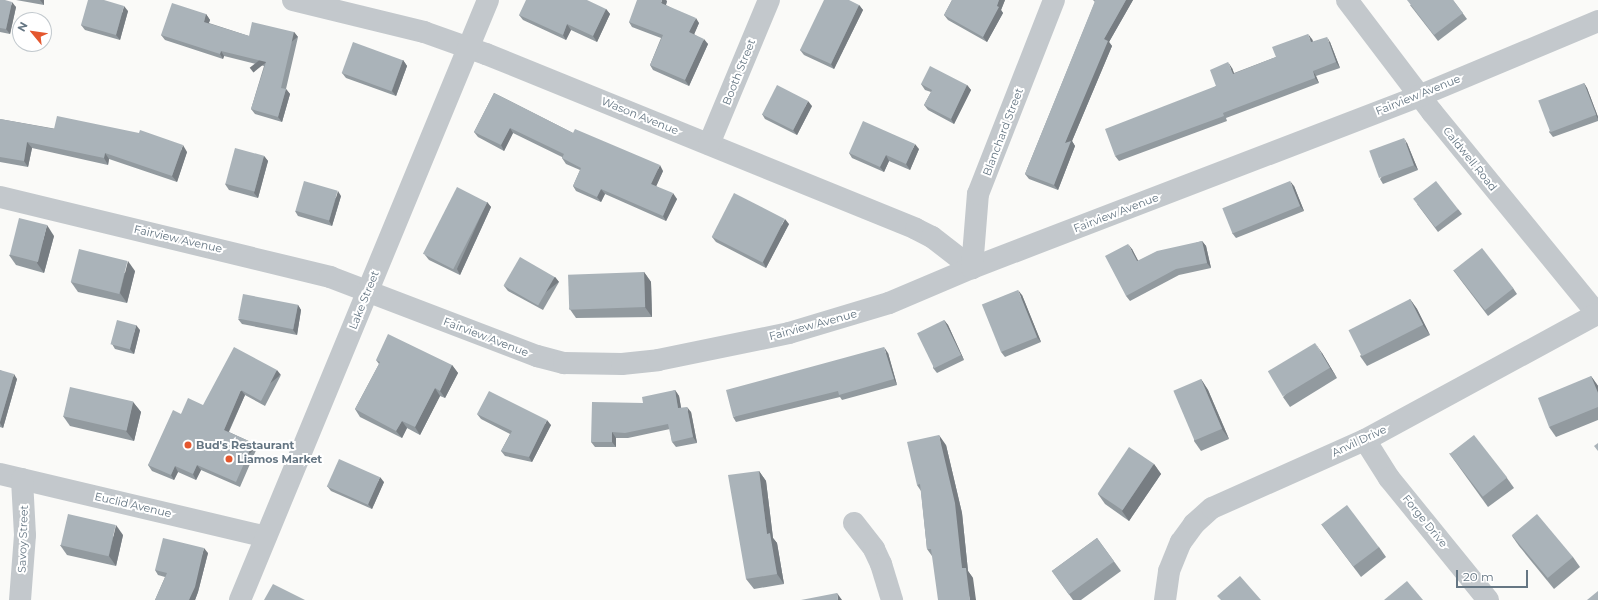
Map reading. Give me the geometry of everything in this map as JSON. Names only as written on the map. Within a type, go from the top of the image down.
[{"type":"street","name":"Wason Avenue","points":[[293,0],[424,32],[468,47],[916,229],[932,237],[972,268]]},
{"type":"street","name":"Lake Street","points":[[240,600],[488,0]]},
{"type":"street","name":"Booth Street","points":[[709,144],[768,0]]},
{"type":"street","name":"Blanchard Street","points":[[972,268],[978,194],[1054,0]]},
{"type":"street","name":"Caldwell Road","points":[[1347,0],[1419,96],[1598,314]]},
{"type":"street","name":"Fairview Avenue","points":[[0,198],[245,254],[369,290],[508,347],[537,356],[564,363],[622,364],[658,360],[789,334],[841,320],[889,303],[972,268],[1419,96],[1598,21]]},
{"type":"street","name":"Anvil Drive","points":[[1165,600],[1169,571],[1181,542],[1194,524],[1212,508],[1365,440],[1598,314]]},
{"type":"street","name":"Forge Drive","points":[[1365,440],[1389,478],[1488,600]]},
{"type":"street","name":"Euclid Avenue","points":[[0,474],[266,537]]},
{"type":"street","name":"Savoy Street","points":[[20,600],[25,535],[22,479]]},
{"type":"street","points":[[854,523],[874,549],[881,564],[892,600]]},
{"type":"building","points":[[0,0],[12,2],[6,29],[0,28]]},
{"type":"building","points":[[88,0],[104,0],[124,6],[116,35],[81,25]]},
{"type":"building","points":[[526,0],[587,0],[606,9],[593,36],[567,24],[563,35],[519,15]]},
{"type":"building","points":[[637,0],[662,0],[661,3],[696,18],[689,32],[704,39],[685,80],[650,65],[663,35],[629,22]]},
{"type":"building","points":[[824,0],[849,0],[859,5],[831,64],[800,50]]},
{"type":"building","points":[[952,0],[999,0],[997,6],[999,7],[983,37],[944,15]]},
{"type":"building","points":[[1094,0],[1126,0],[1104,39],[1108,41],[1065,143],[1071,141],[1054,185],[1025,174],[1095,1]]},
{"type":"building","points":[[1407,0],[1453,0],[1463,13],[1434,35]]},
{"type":"building","points":[[172,3],[206,14],[204,22],[249,36],[252,22],[294,32],[281,88],[286,89],[278,117],[251,109],[266,62],[221,51],[220,54],[161,35]]},
{"type":"building","points":[[1308,34],[1311,42],[1327,37],[1336,62],[1313,71],[1315,78],[1223,113],[1224,116],[1115,156],[1105,129],[1216,86],[1210,70],[1228,62],[1233,74],[1276,57],[1272,47]]},
{"type":"building","points":[[353,42],[403,60],[392,91],[342,73]]},
{"type":"building","points":[[930,66],[967,85],[951,119],[924,105],[932,90],[921,84]]},
{"type":"building","points":[[1584,83],[1596,115],[1550,132],[1538,101]]},
{"type":"building","points":[[777,85],[808,101],[793,130],[762,114]]},
{"type":"building","points":[[494,93],[573,133],[575,129],[660,165],[651,184],[673,193],[663,216],[601,189],[597,197],[573,186],[581,168],[562,158],[564,154],[510,128],[501,145],[474,132]]},
{"type":"building","points":[[57,116],[139,133],[140,130],[183,145],[172,176],[105,153],[104,158],[27,142],[24,161],[0,157],[0,119],[54,129]]},
{"type":"building","points":[[863,121],[915,144],[906,164],[886,155],[880,167],[849,153]]},
{"type":"building","points":[[1404,138],[1414,165],[1379,178],[1369,151]]},
{"type":"building","points":[[235,148],[264,156],[254,192],[225,184]]},
{"type":"building","points":[[304,181],[338,191],[329,220],[295,211]]},
{"type":"building","points":[[1290,181],[1300,206],[1232,233],[1222,208]]},
{"type":"building","points":[[1436,181],[1458,209],[1435,227],[1413,199]]},
{"type":"building","points":[[457,187],[487,202],[453,269],[423,254]]},
{"type":"building","points":[[734,193],[785,219],[763,263],[712,237]]},
{"type":"building","points":[[19,218],[47,225],[38,262],[10,255]]},
{"type":"building","points":[[1202,241],[1207,263],[1176,269],[1126,296],[1105,256],[1128,244],[1137,261],[1157,251]]},
{"type":"building","points":[[1482,248],[1513,288],[1485,310],[1454,270]]},
{"type":"building","points":[[79,249],[128,261],[119,294],[71,282]]},
{"type":"building","points":[[520,257],[555,277],[538,306],[504,286]]},
{"type":"building","points":[[644,272],[645,307],[569,310],[568,275]]},
{"type":"building","points":[[1018,290],[1037,337],[1001,352],[982,305]]},
{"type":"building","points":[[243,294],[298,305],[293,329],[238,319]]},
{"type":"building","points":[[1410,299],[1423,325],[1362,356],[1349,330]]},
{"type":"building","points":[[117,320],[136,325],[130,349],[111,344]]},
{"type":"building","points":[[944,320],[961,355],[934,368],[917,333]]},
{"type":"building","points":[[388,334],[452,365],[440,391],[435,388],[415,427],[402,421],[396,431],[355,409],[380,362],[376,360]]},
{"type":"building","points":[[1315,343],[1330,368],[1283,396],[1268,371]]},
{"type":"building","points":[[234,347],[277,370],[261,401],[241,390],[224,430],[253,443],[236,482],[197,465],[193,474],[175,466],[171,475],[148,465],[173,410],[181,414],[188,398],[203,405]]},
{"type":"building","points":[[884,347],[894,379],[839,395],[838,391],[733,417],[726,390]]},
{"type":"building","points":[[0,370],[14,374],[0,422]]},
{"type":"building","points":[[1591,376],[1598,393],[1598,407],[1549,427],[1538,398]]},
{"type":"building","points":[[1201,379],[1222,429],[1194,440],[1173,391]]},
{"type":"building","points":[[70,387],[133,402],[127,431],[63,416]]},
{"type":"building","points":[[675,390],[678,408],[687,407],[693,437],[672,442],[668,424],[625,433],[612,432],[612,442],[591,442],[592,402],[643,403],[642,397]]},
{"type":"building","points":[[489,391],[547,420],[529,457],[501,451],[512,431],[477,414]]},
{"type":"building","points":[[939,435],[955,503],[962,568],[966,568],[970,600],[938,600],[931,549],[927,549],[920,484],[917,485],[907,442]]},
{"type":"building","points":[[1474,435],[1507,478],[1483,497],[1450,454]]},
{"type":"building","points":[[1598,443],[1598,451],[1594,446]]},
{"type":"building","points":[[1129,447],[1154,464],[1123,510],[1098,493]]},
{"type":"building","points":[[339,459],[380,477],[368,505],[327,486]]},
{"type":"building","points":[[759,471],[767,534],[770,533],[777,574],[746,579],[728,475]]},
{"type":"building","points":[[1347,505],[1379,547],[1353,567],[1321,524]]},
{"type":"building","points":[[68,514],[116,525],[109,556],[61,545]]},
{"type":"building","points":[[1537,514],[1573,557],[1548,578],[1512,535]]},
{"type":"building","points":[[163,538],[204,548],[195,587],[189,600],[155,600],[167,573],[155,570]]},
{"type":"building","points":[[1097,538],[1114,561],[1069,594],[1052,571]]},
{"type":"building","points":[[1240,576],[1261,600],[1221,600],[1217,596]]},
{"type":"building","points":[[1407,581],[1423,600],[1384,600]]},
{"type":"building","points":[[273,584],[305,600],[264,600]]},
{"type":"building","points":[[1598,591],[1598,600],[1587,600]]},
{"type":"building","points":[[837,593],[838,600],[801,600]]},
{"type":"place","name":"Bud's Restaurant","points":[[188,445]]},
{"type":"place","name":"Liamos Market","points":[[229,459]]}]
